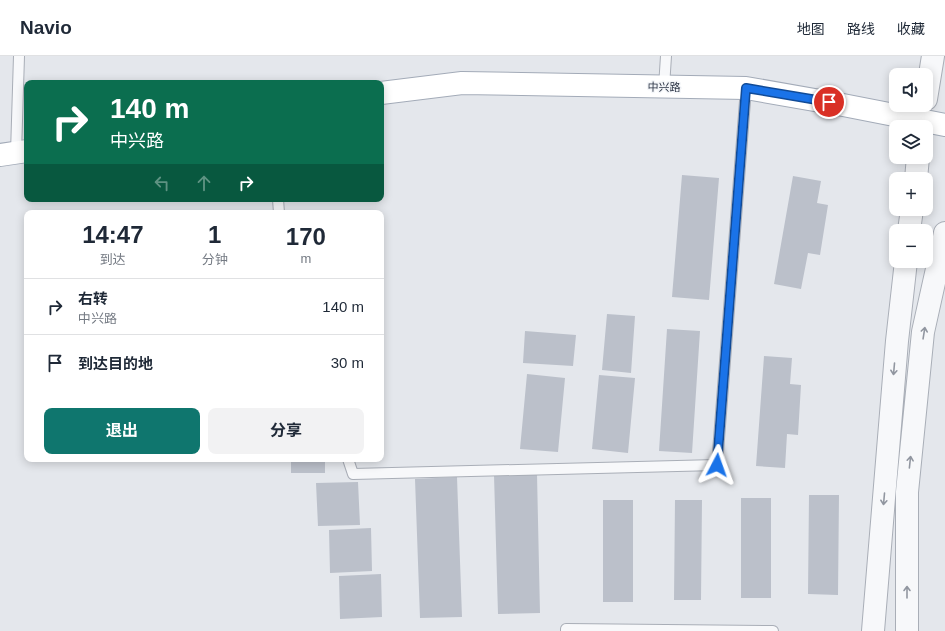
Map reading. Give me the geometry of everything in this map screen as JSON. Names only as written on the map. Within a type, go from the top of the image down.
[{"type":"main road","name":"中兴路","points":[[384,93],[462,83],[746,88],[924,113],[945,125]]},
{"type":"street","points":[[924,113],[934,56]]},
{"type":"street","points":[[907,631],[906,492],[923,332],[945,233]]},
{"type":"street","points":[[873,631],[897,341],[905,268]]},
{"type":"lane","points":[[14,153],[19,56]]},
{"type":"lane","points":[[664,86],[666,56]]},
{"type":"lane","points":[[349,462],[353,474],[717,465],[746,88]]},
{"type":"lane","points":[[566,631],[566,629],[773,631]]},
{"type":"building","points":[[682,175],[719,178],[709,300],[672,297]]},
{"type":"building","points":[[793,176],[821,181],[817,203],[828,205],[820,255],[808,253],[801,289],[774,284]]},
{"type":"building","points":[[607,314],[635,316],[631,373],[602,370]]},
{"type":"building","points":[[667,329],[700,331],[692,453],[659,451]]},
{"type":"building","points":[[525,331],[576,335],[573,366],[523,363]]},
{"type":"building","points":[[764,356],[792,358],[790,384],[801,385],[798,435],[787,434],[785,468],[756,466]]},
{"type":"building","points":[[527,374],[565,378],[558,452],[520,449]]},
{"type":"building","points":[[599,375],[635,378],[628,453],[592,449]]},
{"type":"building","points":[[291,462],[325,462],[325,473],[291,473]]},
{"type":"building","points":[[537,474],[540,613],[498,614],[494,475]]},
{"type":"building","points":[[457,477],[462,617],[420,618],[415,479]]},
{"type":"building","points":[[358,482],[360,525],[318,526],[316,483]]},
{"type":"building","points":[[809,495],[839,495],[838,595],[808,594]]},
{"type":"building","points":[[741,498],[771,498],[771,598],[741,598]]},
{"type":"building","points":[[603,500],[633,500],[633,602],[603,602]]},
{"type":"building","points":[[675,500],[702,500],[701,600],[674,600]]},
{"type":"building","points":[[371,528],[372,571],[330,573],[329,530]]},
{"type":"building","points":[[381,574],[382,617],[340,619],[339,576]]},
{"type":"route","points":[[717,465],[746,88],[829,102]]}]
